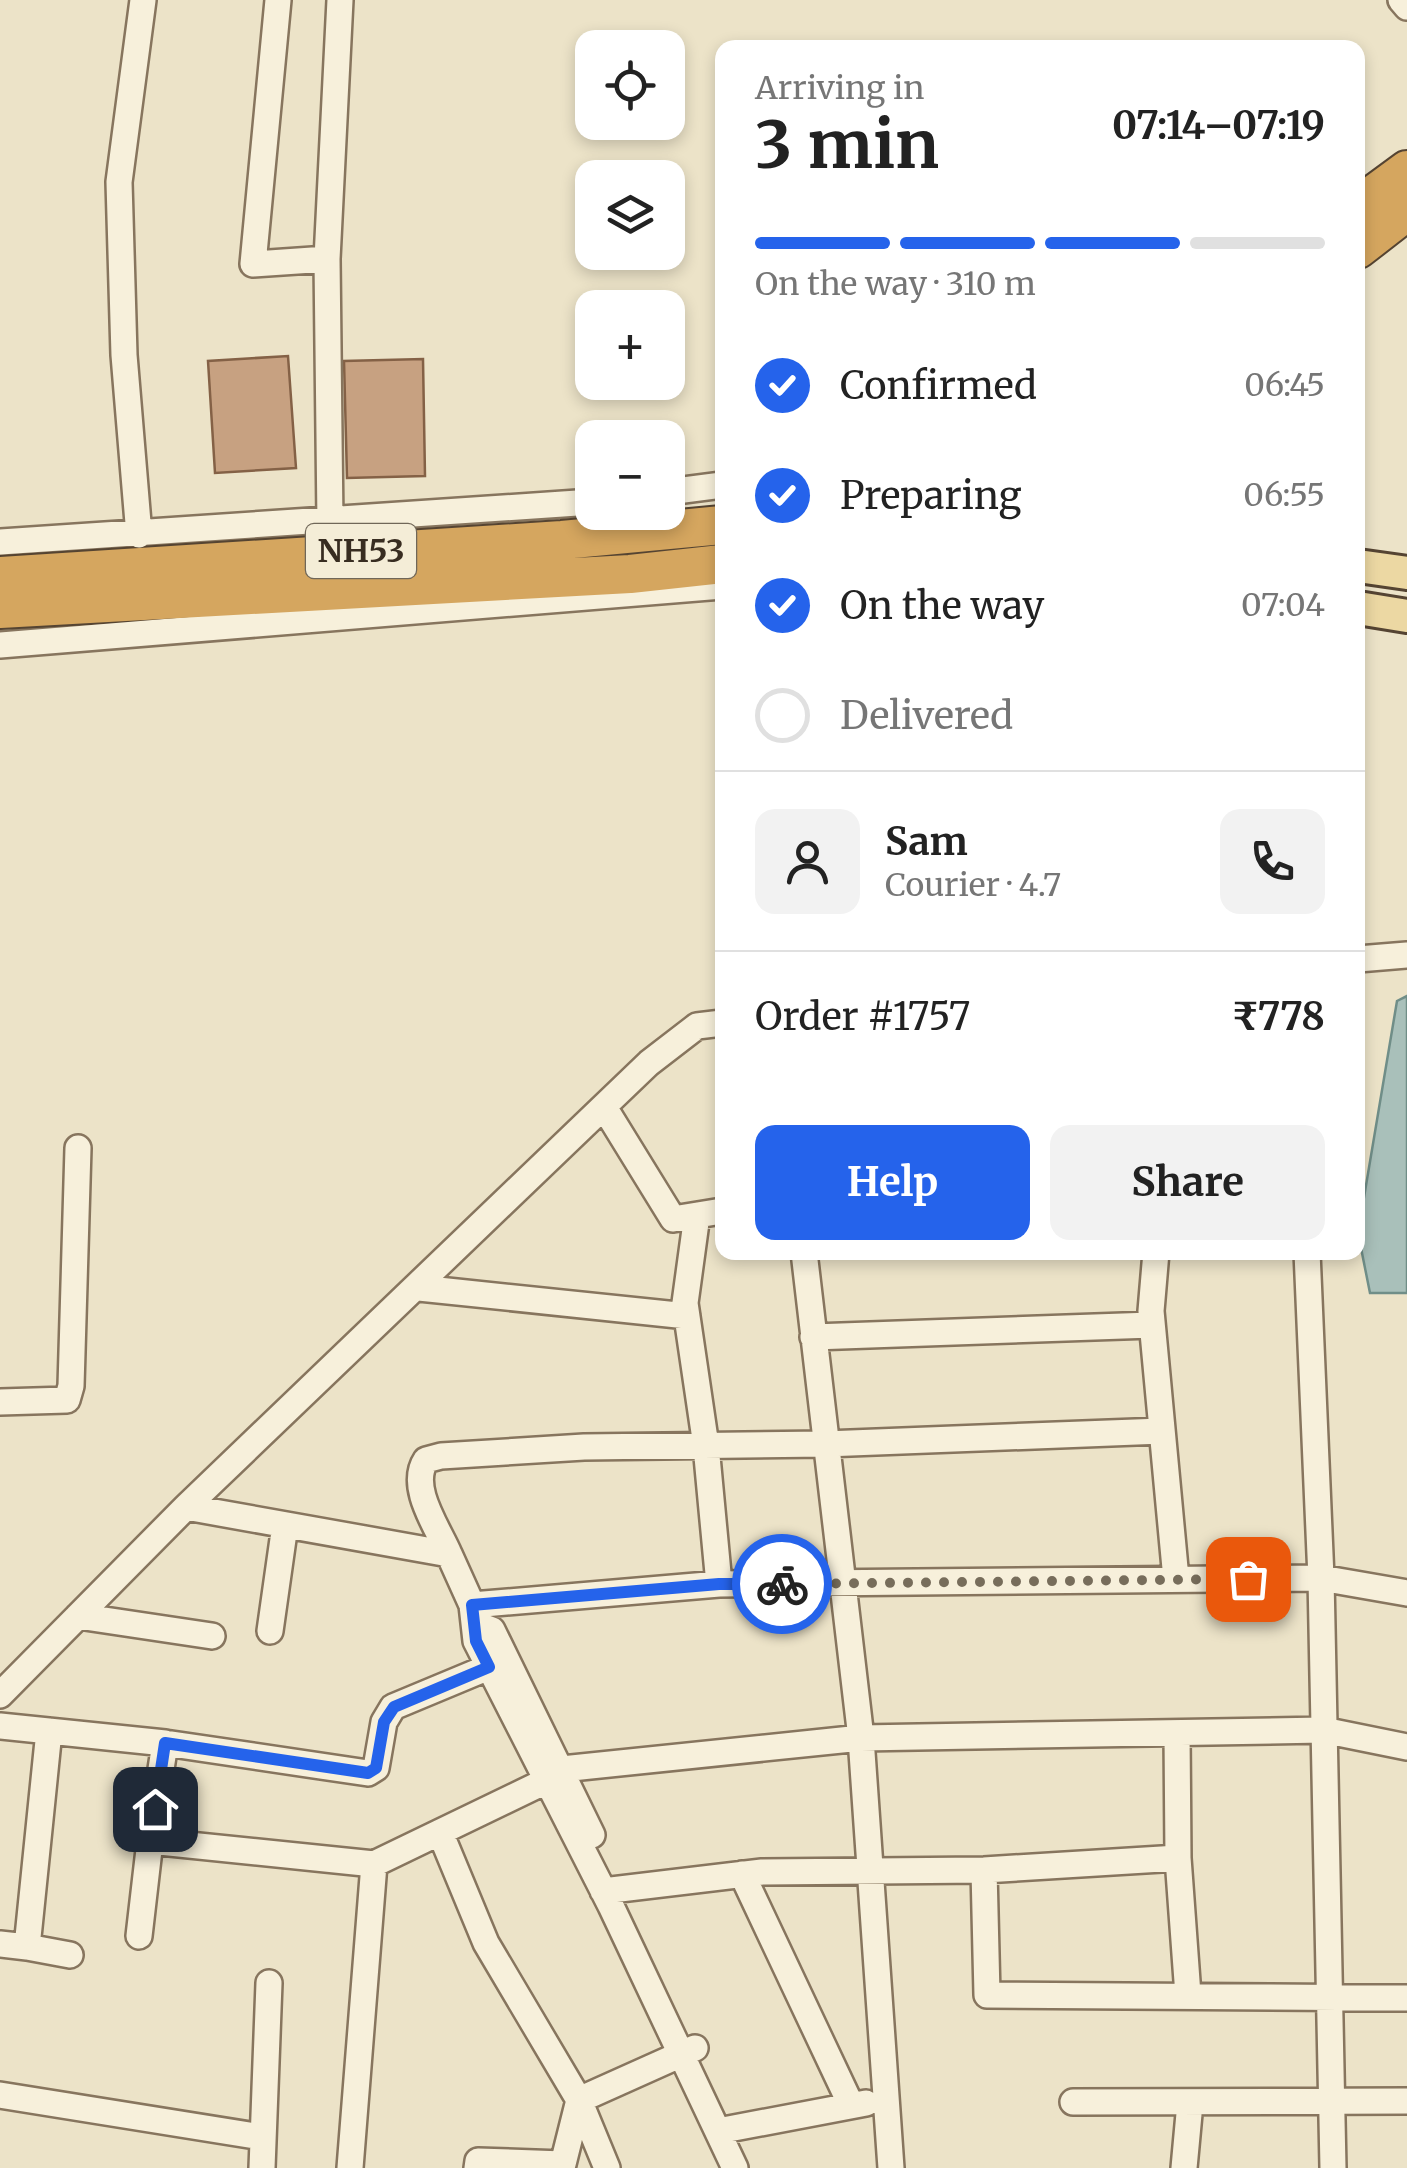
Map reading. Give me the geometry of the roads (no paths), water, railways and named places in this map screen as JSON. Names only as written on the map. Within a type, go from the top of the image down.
[{"type":"highway","points":[[1365,201],[1407,170]]},
{"type":"highway","points":[[1365,244],[1407,211]]},
{"type":"highway","name":"NH53","points":[[0,576],[562,540],[715,526]]},
{"type":"highway","name":"NH53","points":[[0,609],[630,574],[715,565]]},
{"type":"main road","points":[[1365,567],[1407,573]]},
{"type":"main road","points":[[1365,609],[1407,616]]},
{"type":"street","points":[[139,535],[124,355],[119,182],[143,0]]},
{"type":"street","points":[[278,0],[252,264],[327,258]]},
{"type":"street","points":[[330,522],[327,258],[340,0]]},
{"type":"street","points":[[1401,0],[1407,8]]},
{"type":"street","points":[[685,490],[715,486]]},
{"type":"street","points":[[0,542],[575,503]]},
{"type":"street","points":[[0,644],[715,587]]},
{"type":"street","points":[[1365,957],[1402,953]]},
{"type":"street","points":[[0,1695],[186,1507],[649,1063],[697,1026],[715,1025]]},
{"type":"street","points":[[604,1107],[674,1219],[710,1213],[687,1316],[706,1446],[719,1584]]},
{"type":"street","points":[[0,1402],[66,1400],[71,1386],[78,1148]]},
{"type":"street","points":[[805,1260],[861,1738],[891,2168]]},
{"type":"street","points":[[1156,1260],[1152,1325],[1176,1579]]},
{"type":"street","points":[[1307,1260],[1320,1578],[1332,2168]]},
{"type":"street","points":[[418,1288],[687,1316]]},
{"type":"street","points":[[813,1338],[1152,1325]]},
{"type":"street","points":[[554,1775],[476,1641],[474,1615],[421,1490],[420,1468],[426,1460],[584,1447],[825,1444],[1162,1431]]},
{"type":"street","points":[[186,1507],[449,1554]]},
{"type":"street","points":[[270,1631],[285,1525]]},
{"type":"street","points":[[474,1615],[719,1584],[1320,1578],[1407,1593]]},
{"type":"street","points":[[474,1615],[492,1630],[554,1775],[688,2051],[726,2128],[754,2168]]},
{"type":"street","points":[[78,1616],[212,1636]]},
{"type":"street","points":[[0,1726],[165,1743],[368,1773],[376,1768],[384,1722],[394,1707],[489,1667]]},
{"type":"street","points":[[150,1842],[374,1864],[554,1775],[861,1738],[1324,1730],[1407,1746]]},
{"type":"street","points":[[26,1947],[49,1731]]},
{"type":"street","points":[[1177,1733],[1178,1858],[1188,1995]]},
{"type":"street","points":[[140,1936],[165,1743]]},
{"type":"street","points":[[440,1832],[486,1943],[579,2100],[607,2168]]},
{"type":"street","points":[[610,1889],[742,1874],[984,1870],[1178,1858]]},
{"type":"street","points":[[350,2168],[374,1864]]},
{"type":"street","points":[[984,1870],[987,1995],[1407,1998]]},
{"type":"street","points":[[742,1874],[851,2105]]},
{"type":"street","points":[[0,1944],[70,1955]]},
{"type":"street","points":[[262,2168],[269,1983]]},
{"type":"street","points":[[579,2100],[688,2051]]},
{"type":"street","points":[[0,2095],[262,2137]]},
{"type":"street","points":[[726,2128],[886,2099]]},
{"type":"street","points":[[478,2168],[478,2162],[563,2164],[579,2100]]},
{"type":"street","points":[[1073,2102],[1407,2101]]},
{"type":"street","points":[[1184,2168],[1190,2103]]},
{"type":"street","points":[[726,2128],[736,2168]]},
{"type":"water","points":[[1407,996],[1407,1293],[1370,1293],[1363,1260],[1365,1191],[1397,1001]]}]
